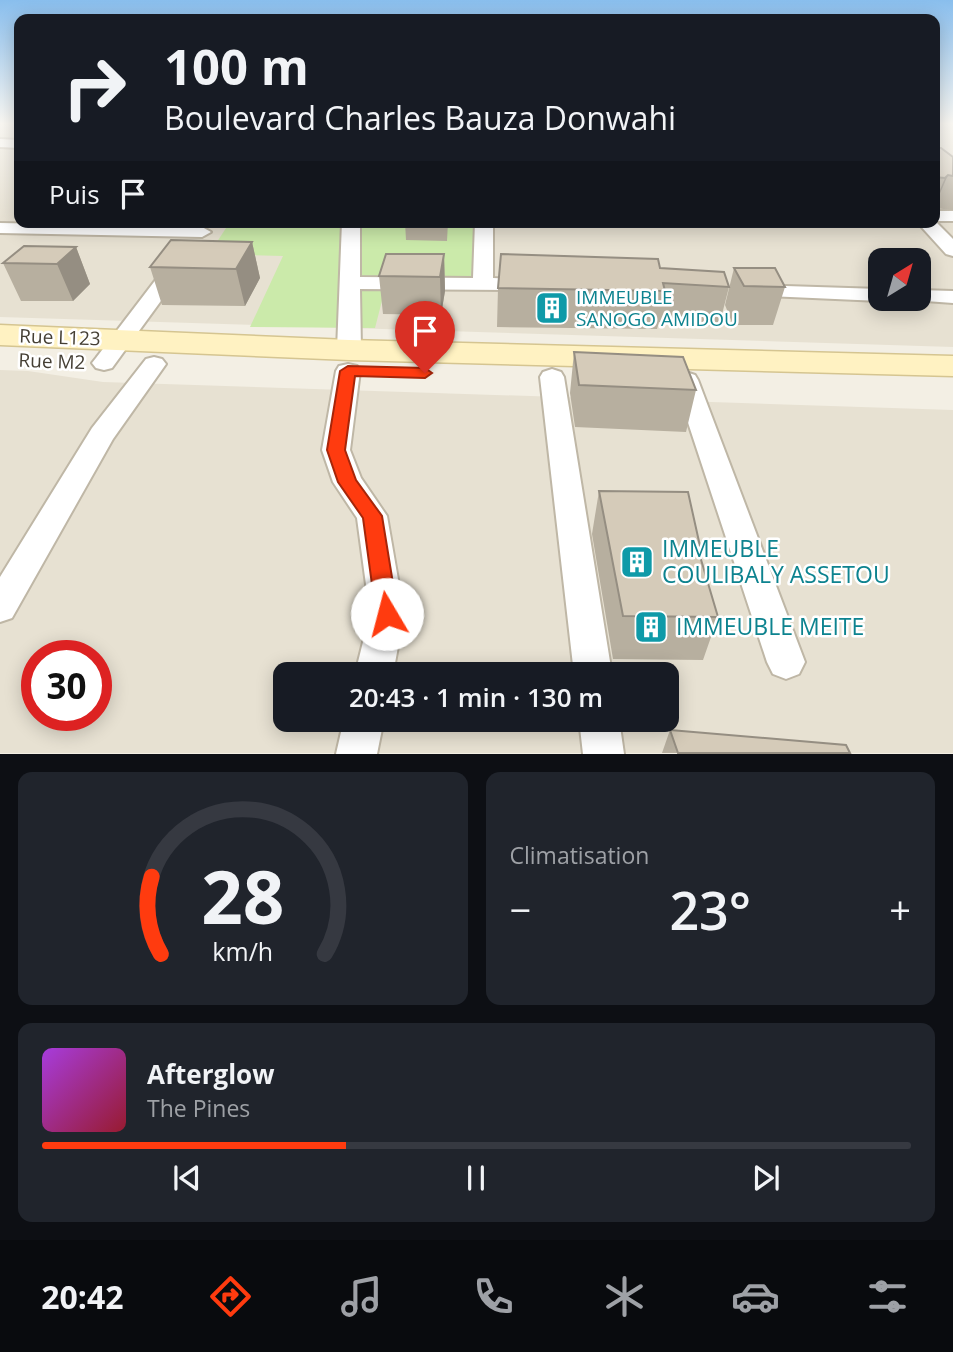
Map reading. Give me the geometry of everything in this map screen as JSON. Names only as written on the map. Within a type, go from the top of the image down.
[{"type":"main road","name":"Rue L123","points":[[0,335],[112,351]]},
{"type":"main road","name":"Rue M2","points":[[0,359],[112,351]]},
{"type":"main road","points":[[112,351],[349,360],[953,366]]},
{"type":"main road","points":[[112,351],[154,364],[349,360],[552,377],[953,390]]},
{"type":"street","points":[[112,351],[204,228]]},
{"type":"street","points":[[351,228],[349,360],[336,450],[348,482],[372,516],[387,614],[377,662]]},
{"type":"street","points":[[483,282],[484,228]]},
{"type":"street","points":[[932,228],[953,250]]},
{"type":"street","points":[[352,283],[551,284]]},
{"type":"street","points":[[729,290],[868,295]]},
{"type":"street","points":[[931,296],[953,297]]},
{"type":"street","points":[[0,607],[102,435],[154,364]]},
{"type":"street","points":[[552,377],[591,662]]},
{"type":"street","points":[[686,380],[786,662]]},
{"type":"street","points":[[356,754],[361,732]]},
{"type":"street","points":[[601,732],[604,754]]},
{"type":"shaded area","points":[[0,159],[14,159],[14,228],[940,228],[940,159],[953,159],[953,347],[0,317]]},
{"type":"shaded area","points":[[0,370],[28,371],[103,382],[953,410],[953,753],[0,753]]},
{"type":"green space","points":[[226,228],[474,228],[471,286],[386,285],[375,328],[250,327],[283,256],[209,254]]},
{"type":"building","points":[[940,159],[953,159],[953,176],[948,175],[940,178]]},
{"type":"building","points":[[171,240],[252,242],[236,269],[150,267]]},
{"type":"building","points":[[24,246],[76,247],[57,264],[3,263]]},
{"type":"building","points":[[386,254],[444,254],[440,277],[379,276]]},
{"type":"building","points":[[501,254],[658,259],[660,268],[724,272],[729,287],[663,283],[665,291],[498,288]]},
{"type":"building","points":[[734,268],[775,268],[785,287],[744,286]]},
{"type":"building","points":[[574,352],[683,357],[696,390],[579,385]]},
{"type":"building","points":[[599,491],[688,492],[700,546],[697,546],[718,617],[623,616]]},
{"type":"building","points":[[671,732],[846,745],[850,753],[678,753]]},
{"type":"place","name":"IMMEUBLE SANOGO AMIDOU","points":[[552,308]]},
{"type":"place","name":"IMMEUBLE COULIBALY ASSETOU","points":[[637,562]]},
{"type":"place","name":"IMMEUBLE MEITE","points":[[651,627]]},
{"type":"route","points":[[387,614],[372,516],[348,482],[336,450],[348,371],[425,373]]}]
